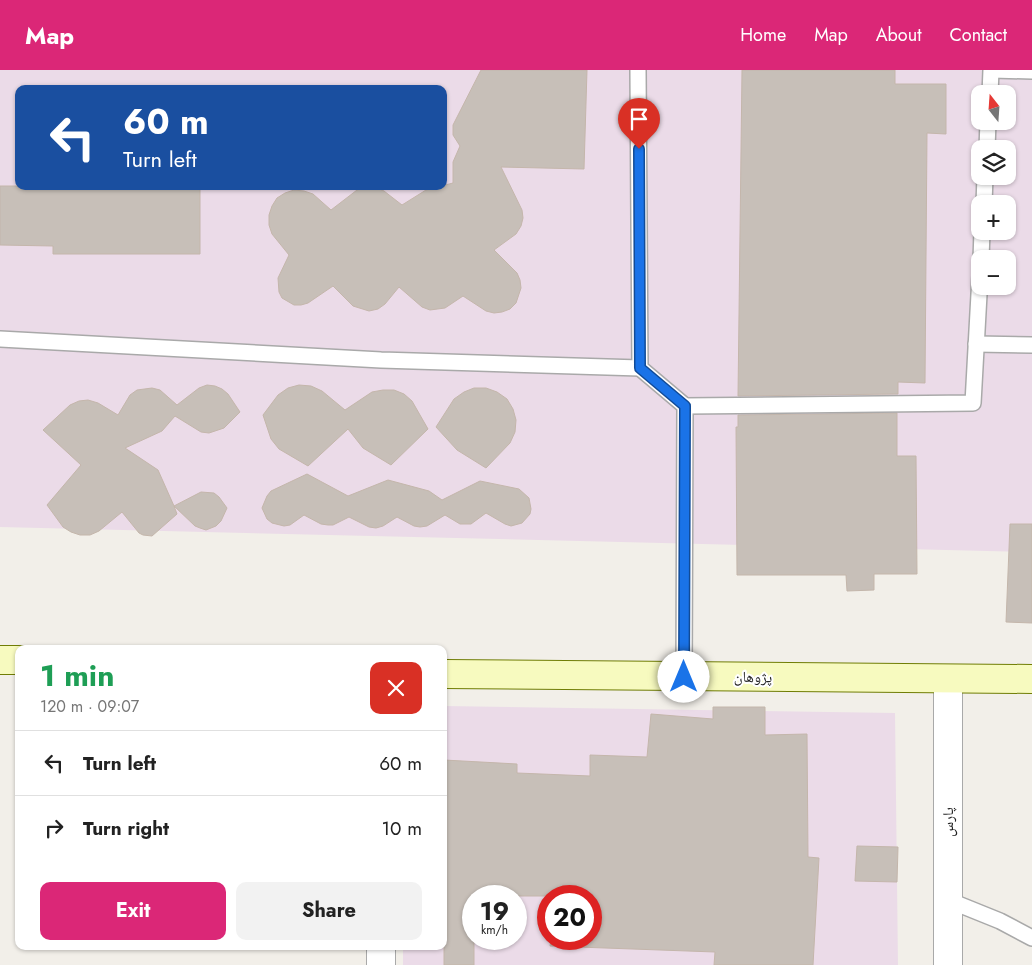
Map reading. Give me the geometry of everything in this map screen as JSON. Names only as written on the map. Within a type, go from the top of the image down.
[{"type":"main road","points":[[0,660],[15,660]]},
{"type":"main road","name":"پژوهان","points":[[447,674],[948,680],[1032,679]]},
{"type":"street","name":"پارس","points":[[948,680],[948,965]]},
{"type":"street","points":[[381,950],[381,965]]},
{"type":"lane","points":[[638,70],[640,368]]},
{"type":"lane","points":[[991,85],[992,70],[1032,71]]},
{"type":"lane","points":[[0,339],[381,360],[640,368],[685,406],[973,403],[979,295]]},
{"type":"lane","points":[[976,344],[1032,345]]},
{"type":"lane","points":[[684,677],[685,406]]},
{"type":"lane","points":[[948,900],[1000,921],[1032,938]]},
{"type":"shaded area","points":[[0,70],[1032,70],[1032,552],[0,527]]},
{"type":"shaded area","points":[[447,706],[895,713],[898,965],[403,965],[403,950],[447,950]]},
{"type":"building","points":[[481,70],[587,70],[584,169],[501,167],[522,210],[523,218],[516,234],[494,250],[517,273],[520,280],[521,288],[516,303],[510,309],[494,313],[486,311],[463,296],[445,308],[430,310],[422,307],[399,287],[385,304],[378,309],[369,311],[353,306],[333,286],[308,303],[301,305],[294,305],[282,298],[279,292],[278,278],[289,255],[272,234],[269,225],[269,215],[277,198],[294,190],[304,191],[313,194],[331,210],[357,190],[382,190],[402,205],[426,190],[447,190],[447,185],[453,183],[453,162],[460,146],[453,135],[453,125]]},
{"type":"building","points":[[742,70],[895,70],[895,84],[946,84],[946,134],[927,133],[925,383],[898,382],[898,394],[738,396]]},
{"type":"building","points":[[0,186],[15,186],[15,190],[200,190],[200,254],[53,254],[53,246],[0,245]]},
{"type":"building","points":[[207,385],[222,389],[228,394],[240,412],[224,428],[209,433],[201,432],[175,416],[162,431],[125,448],[158,470],[177,514],[152,536],[139,533],[122,512],[99,531],[90,535],[80,535],[71,532],[63,527],[47,505],[81,465],[43,430],[70,405],[79,401],[88,400],[98,403],[118,415],[130,395],[137,390],[152,388],[160,390],[177,405],[199,388]]},
{"type":"building","points":[[299,385],[311,386],[322,391],[345,410],[372,392],[394,390],[404,394],[412,401],[428,429],[391,465],[363,448],[348,429],[308,466],[279,449],[271,439],[263,415],[278,395],[288,388]]},
{"type":"building","points":[[474,388],[486,388],[497,392],[507,399],[513,409],[516,420],[515,432],[510,443],[486,468],[457,450],[436,427],[454,399]]},
{"type":"building","points":[[897,413],[897,456],[916,456],[917,574],[874,574],[874,590],[847,591],[846,575],[737,575],[736,427],[738,427],[738,415]]},
{"type":"building","points":[[307,474],[348,496],[388,480],[429,491],[442,500],[480,481],[519,489],[529,498],[531,509],[530,514],[522,523],[511,526],[486,513],[471,524],[460,524],[445,515],[427,526],[420,527],[397,517],[376,528],[369,527],[349,517],[333,525],[321,524],[304,515],[290,525],[284,526],[272,523],[267,519],[262,508],[267,496],[271,491]]},
{"type":"building","points":[[201,492],[214,493],[227,508],[221,521],[216,526],[206,530],[195,526],[174,506]]},
{"type":"building","points":[[1010,524],[1032,524],[1032,623],[1006,622]]},
{"type":"building","points":[[713,707],[765,707],[765,735],[807,734],[808,857],[819,858],[813,965],[714,965],[715,952],[602,948],[602,885],[537,885],[537,896],[527,896],[527,885],[462,885],[462,950],[474,950],[474,965],[444,965],[444,950],[447,950],[447,760],[517,764],[517,773],[590,776],[590,755],[647,757],[651,714],[713,719]]},
{"type":"building","points":[[857,846],[898,847],[897,882],[855,881]]},
{"type":"route","points":[[639,149],[640,368],[685,406],[684,677]]}]
